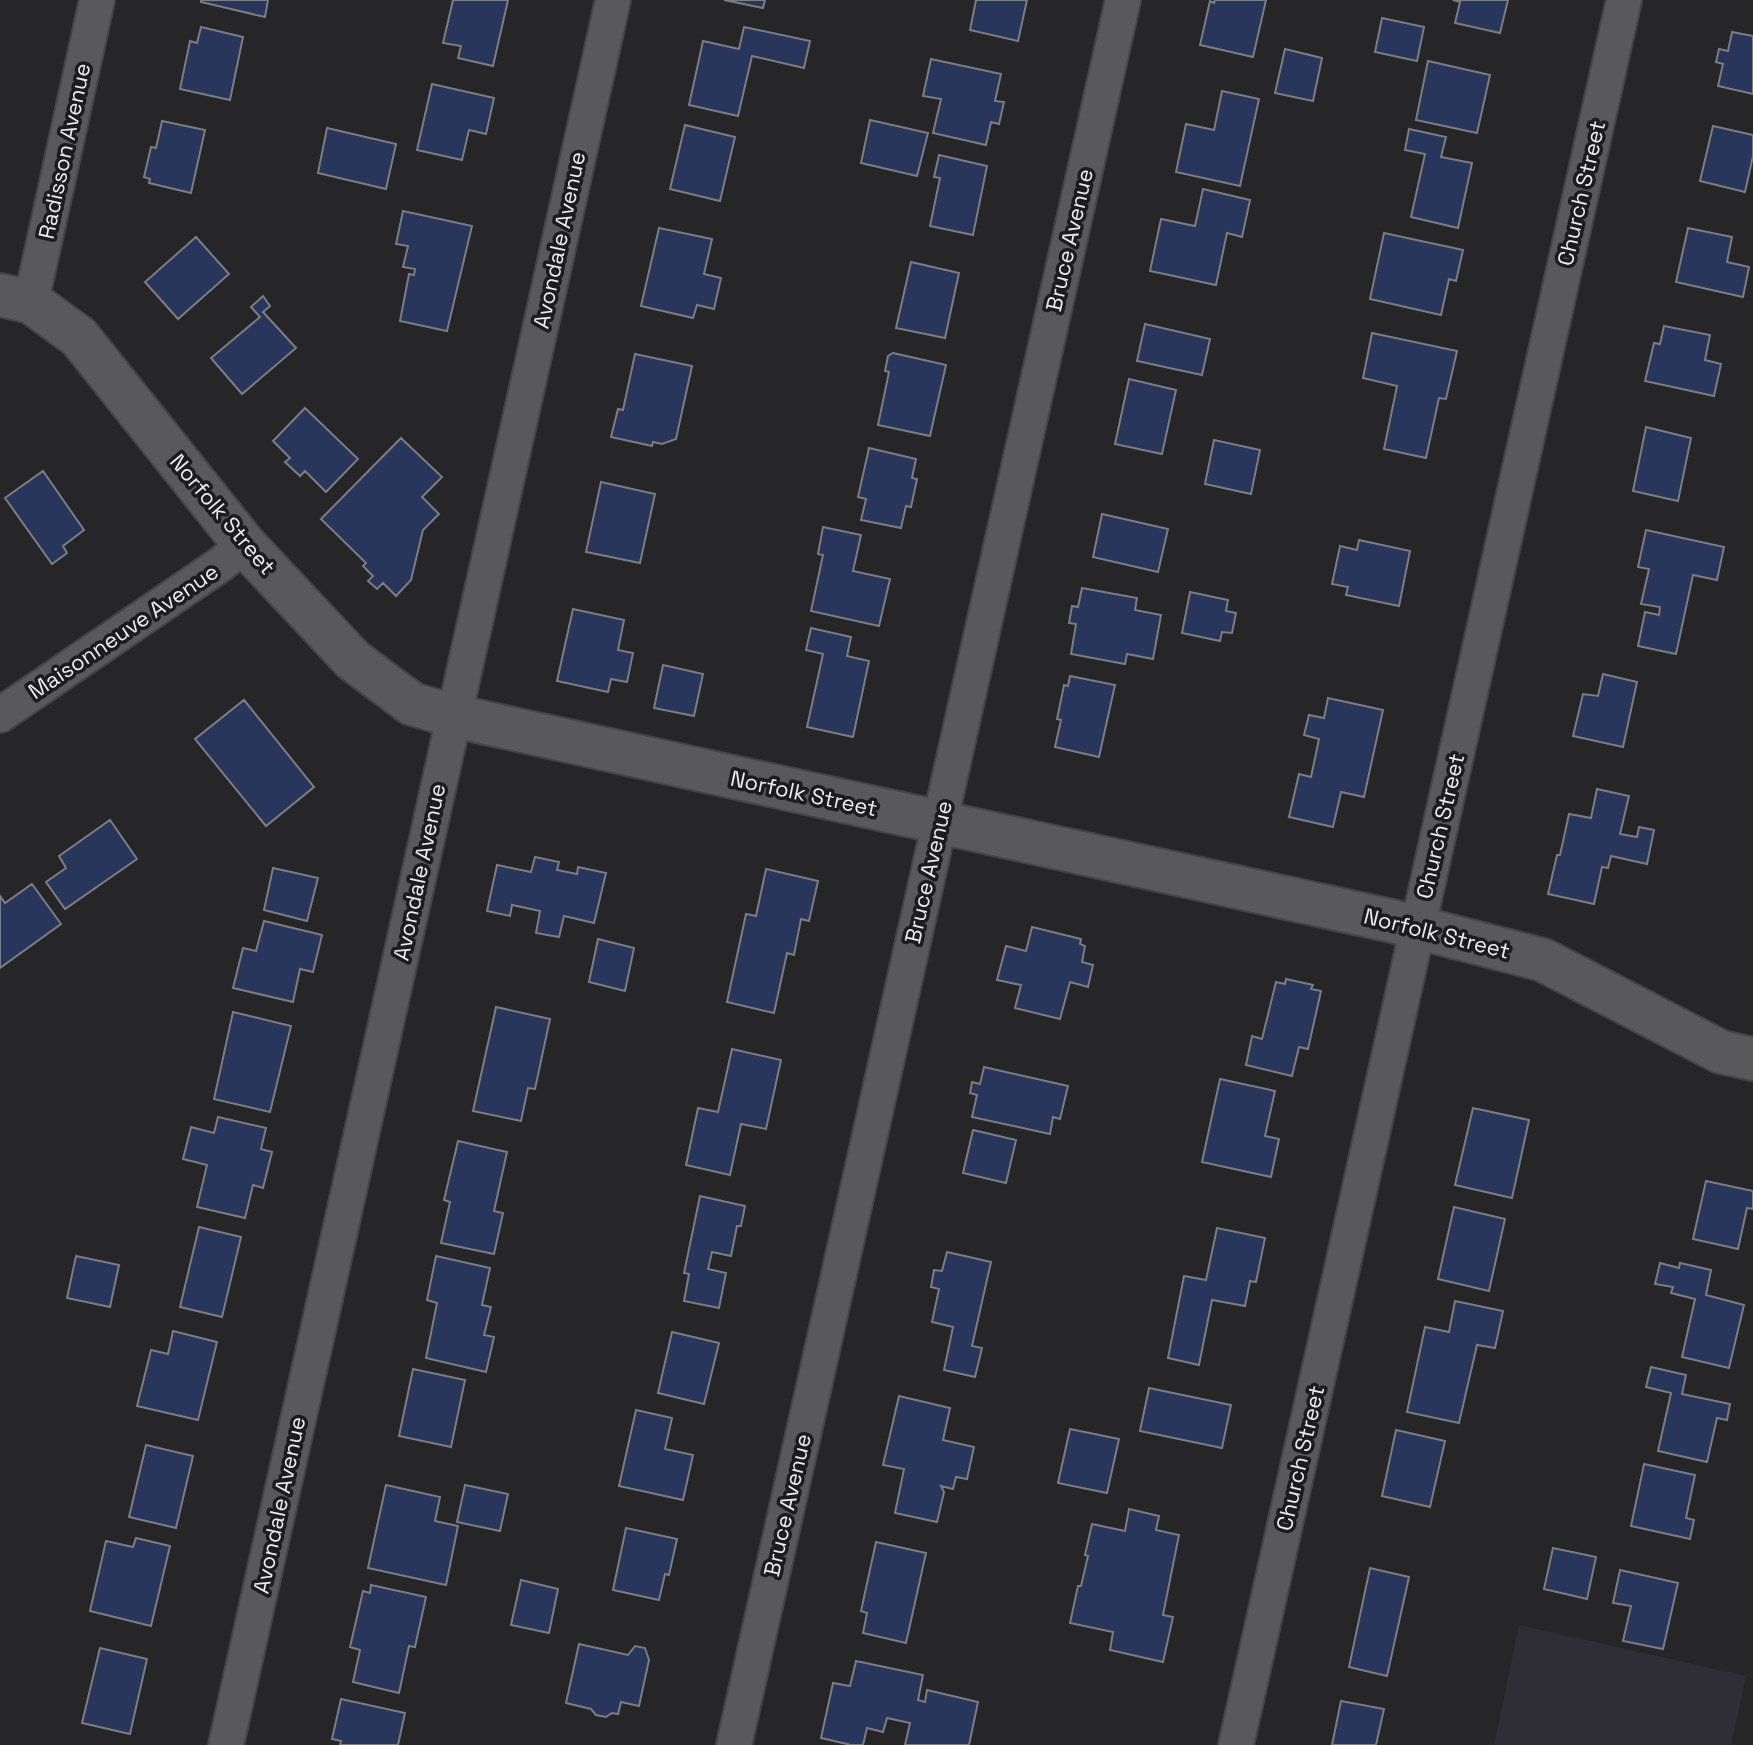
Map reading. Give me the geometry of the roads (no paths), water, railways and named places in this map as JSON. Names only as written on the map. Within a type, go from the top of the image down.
[{"type":"street","name":"Radisson Avenue","points":[[15,298],[97,0]]},
{"type":"street","name":"Avondale Avenue","points":[[226,1745],[613,0]]},
{"type":"street","name":"Bruce Avenue","points":[[734,1745],[1123,0]]},
{"type":"street","name":"Church Street","points":[[1236,1745],[1624,0]]},
{"type":"street","name":"Norfolk Street","points":[[15,298],[79,337],[245,545],[353,660],[412,704],[454,716],[1417,927],[1543,960],[1721,1052],[1753,1059]]},
{"type":"street","name":"Maisonneuve Avenue","points":[[0,715],[245,545]]}]
